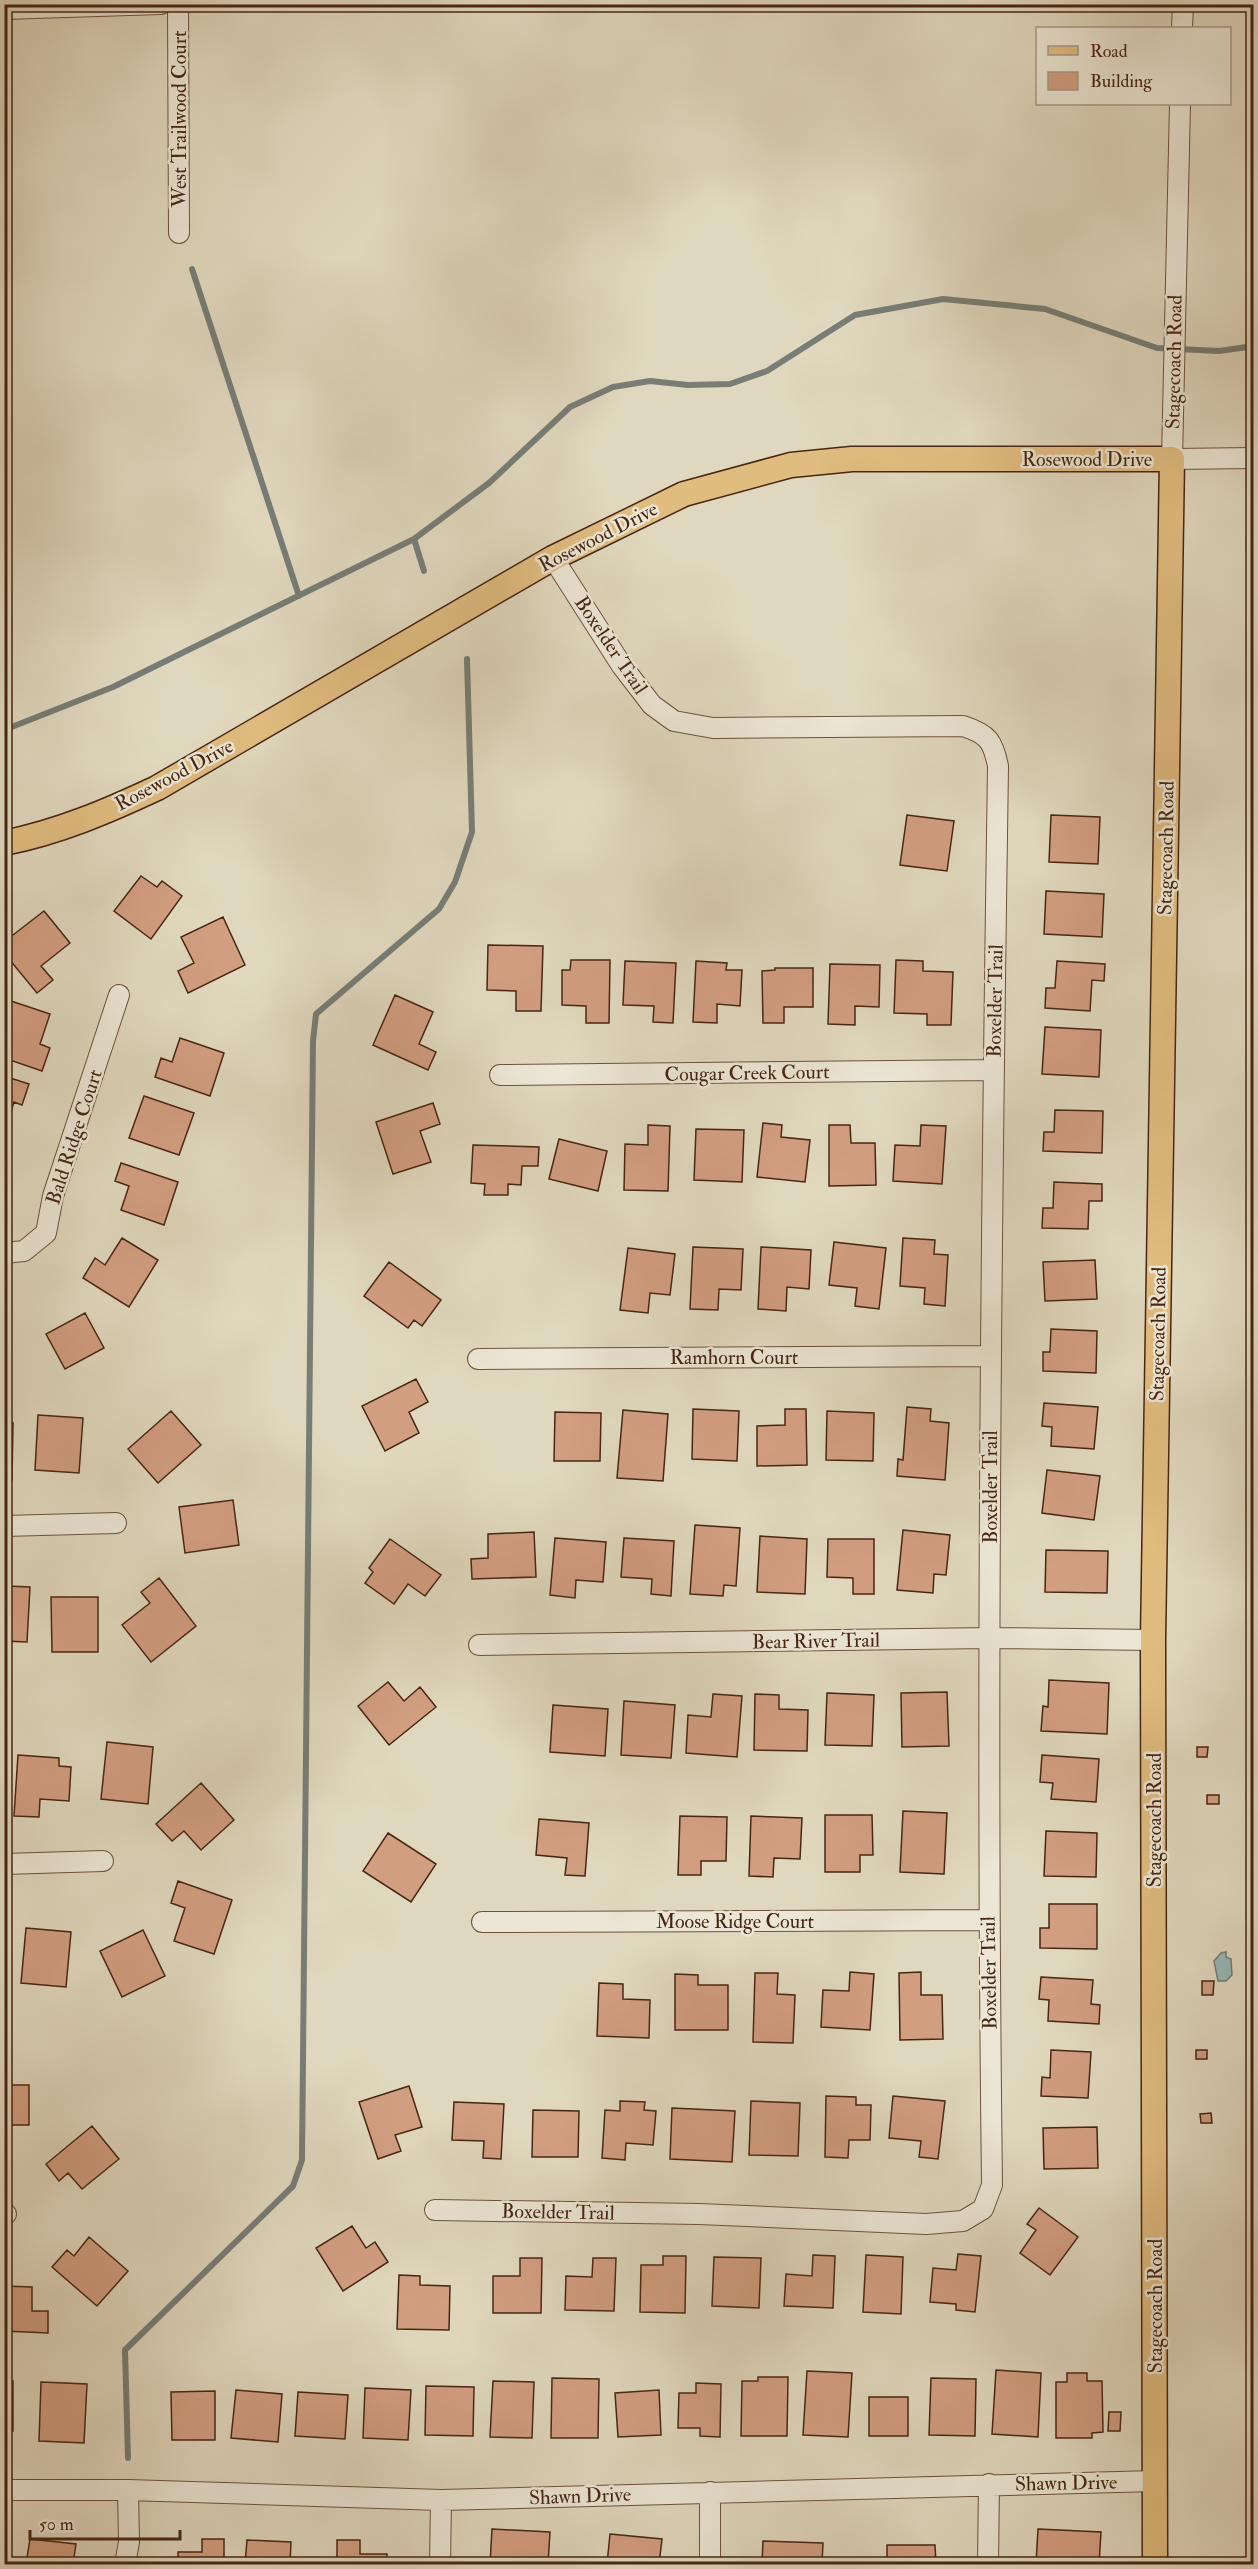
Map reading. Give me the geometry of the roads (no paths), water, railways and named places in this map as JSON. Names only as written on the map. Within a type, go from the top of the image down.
[{"type":"main road","name":"Rosewood Drive","points":[[4,843],[31,838],[97,817],[158,788],[553,558],[684,494],[791,465],[852,459],[1172,459]]},
{"type":"main road","name":"Stagecoach Road","points":[[1155,2565],[1153,1640],[1172,459]]},
{"type":"street","points":[[4,9],[162,4]]},
{"type":"street","name":"West Trailwood Court","points":[[178,4],[179,233]]},
{"type":"street","points":[[1182,27],[1183,4]]},
{"type":"street","name":"Stagecoach Road","points":[[1172,459],[1180,105]]},
{"type":"street","name":"Rosewood Drive","points":[[1172,459],[1254,458]]},
{"type":"street","name":"Boxelder Trail","points":[[435,2210],[699,2214],[926,2224],[963,2221],[983,2209],[992,2185],[989,1920],[990,1356],[998,766],[994,746],[981,732],[963,726],[713,728],[674,721],[652,705],[622,666],[553,558]]},
{"type":"street","name":"Bald Ridge Court","points":[[4,1253],[24,1251],[46,1233],[53,1196],[119,995]]},
{"type":"street","name":"Cougar Creek Court","points":[[500,1075],[994,1070]]},
{"type":"street","name":"Ramhorn Court","points":[[478,1359],[990,1356]]},
{"type":"street","points":[[4,1526],[116,1523]]},
{"type":"street","name":"Bear River Trail","points":[[479,1645],[990,1638],[1153,1640]]},
{"type":"street","points":[[4,1864],[103,1861]]},
{"type":"street","name":"Moose Ridge Court","points":[[482,1922],[989,1920]]},
{"type":"street","name":"Shawn Drive","points":[[4,2490],[129,2490],[441,2500],[1155,2481]]},
{"type":"street","points":[[988,2565],[989,2484]]},
{"type":"street","points":[[125,2565],[129,2542],[129,2490]]},
{"type":"street","points":[[710,2492],[710,2565]]},
{"type":"street","points":[[440,2565],[441,2500]]},
{"type":"water","points":[[1226,1952],[1226,1957],[1231,1959],[1232,1975],[1226,1981],[1218,1981],[1214,1961],[1221,1953]]},
{"type":"waterway","points":[[192,269],[299,596]]},
{"type":"waterway","points":[[4,730],[113,687],[414,539],[489,483],[570,407],[613,387],[650,381],[688,385],[730,384],[767,371],[855,315],[943,299],[1045,309],[1157,348],[1219,351],[1254,346]]},
{"type":"waterway","points":[[414,539],[424,571]]},
{"type":"waterway","points":[[128,2458],[125,2350],[293,2186],[302,2160],[313,1041],[316,1014],[439,909],[455,882],[472,832],[467,659]]}]
